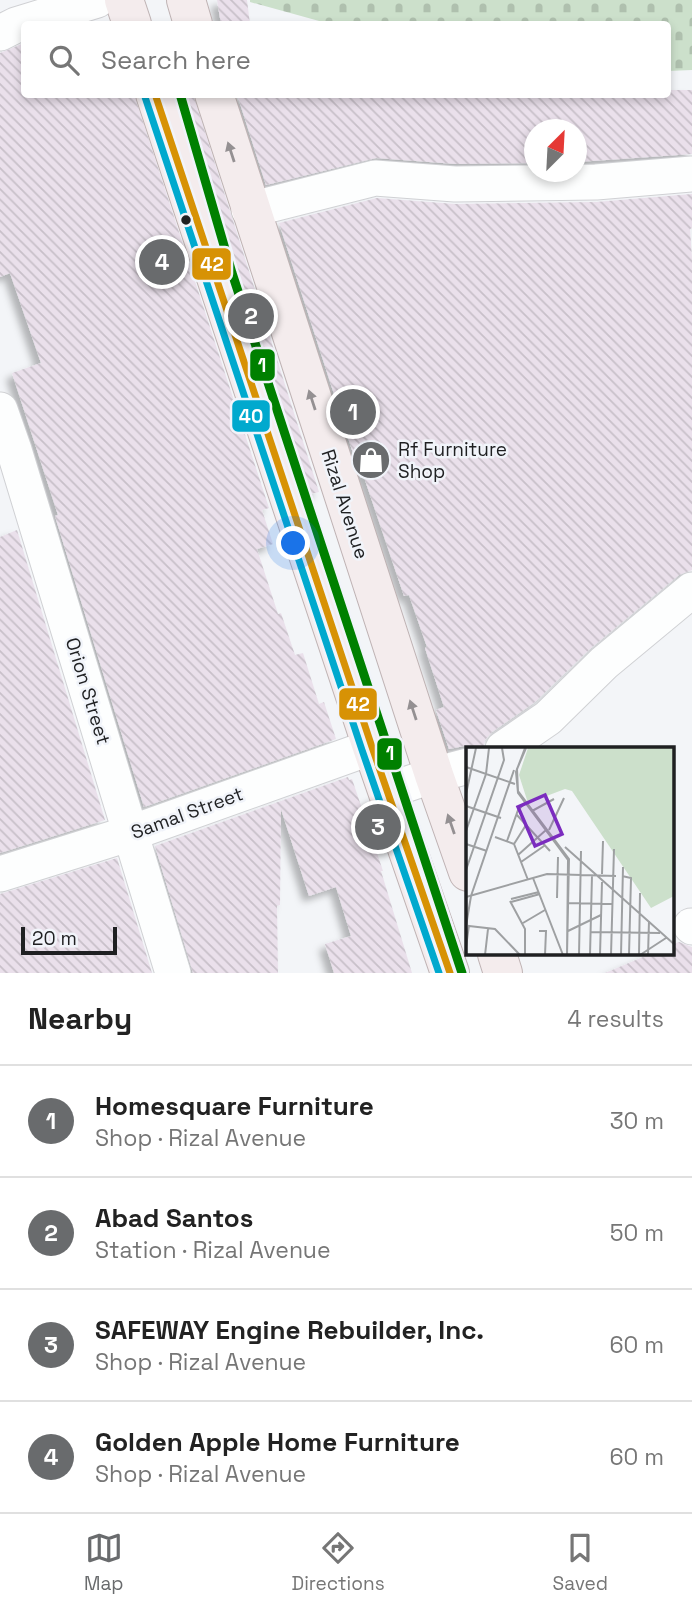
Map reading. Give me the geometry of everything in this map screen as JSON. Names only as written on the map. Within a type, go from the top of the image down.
[{"type":"main road","points":[[124,0],[131,21]]},
{"type":"main road","points":[[186,0],[192,21]]},
{"type":"main road","points":[[156,98],[450,973]]},
{"type":"main road","name":"Rizal Avenue","points":[[215,98],[249,210],[451,771],[466,860]]},
{"type":"main road","points":[[498,956],[503,973]]},
{"type":"street","points":[[26,21],[97,0]]},
{"type":"street","points":[[0,33],[21,23]]},
{"type":"street","points":[[249,210],[374,178],[455,184],[596,182],[692,174]]},
{"type":"street","name":"Orion Street","points":[[0,410],[7,455],[131,833],[173,973]]},
{"type":"street","points":[[506,747],[548,718],[604,663],[692,590]]},
{"type":"street","name":"Samal Street","points":[[0,874],[131,833],[372,747]]},
{"type":"street","points":[[387,791],[451,771]]},
{"type":"green space","points":[[692,0],[692,70],[671,71],[671,21],[319,21],[250,2]]},
{"type":"building","points":[[217,0],[247,0],[250,21],[220,21]]},
{"type":"building","points":[[21,44],[21,98],[135,98],[269,508],[262,510],[273,544],[257,549],[278,614],[281,613],[295,655],[303,653],[319,704],[324,702],[336,739],[144,807],[55,516],[58,515],[12,373],[41,363],[10,273],[0,277],[0,53]]},
{"type":"building","points":[[671,90],[692,90],[692,154],[587,161],[587,119],[524,119],[524,163],[456,164],[376,158],[266,185],[238,98],[671,98]]},
{"type":"building","points":[[179,98],[194,98],[319,492],[311,494]]},
{"type":"building","points":[[692,194],[692,570],[679,575],[591,648],[535,702],[492,732],[485,740],[483,747],[464,746],[449,749],[436,710],[444,707],[425,648],[427,647],[409,595],[404,596],[364,477],[361,478],[279,223],[377,198],[455,204],[596,202]]},
{"type":"building","points":[[17,530],[105,820],[0,853],[0,537]]},
{"type":"building","points":[[348,777],[349,780],[352,779],[383,871],[412,973],[334,973],[325,944],[351,936],[336,887],[309,896],[281,809],[280,905],[277,906],[278,973],[193,973],[155,846]]},
{"type":"building","points":[[117,858],[152,973],[0,973],[0,894]]},
{"type":"building","points":[[679,942],[692,947],[692,973],[605,973],[645,956],[674,956],[674,944]]},
{"type":"transit line","name":"40","points":[[145,98],[439,973]]},
{"type":"transit line","name":"42","points":[[156,98],[450,973]]},
{"type":"transit line","name":"1","points":[[181,98],[232,273],[462,973]]},
{"type":"place","name":"Golden Apple Home Furniture","points":[[162,262]]},
{"type":"place","name":"Abad Santos","points":[[251,316]]},
{"type":"place","name":"Homesquare Furniture","points":[[353,412]]},
{"type":"place","name":"Rf Furniture Shop","points":[[371,460]]},
{"type":"place","name":"SAFEWAY Engine Rebuilder, Inc.","points":[[378,827]]}]
